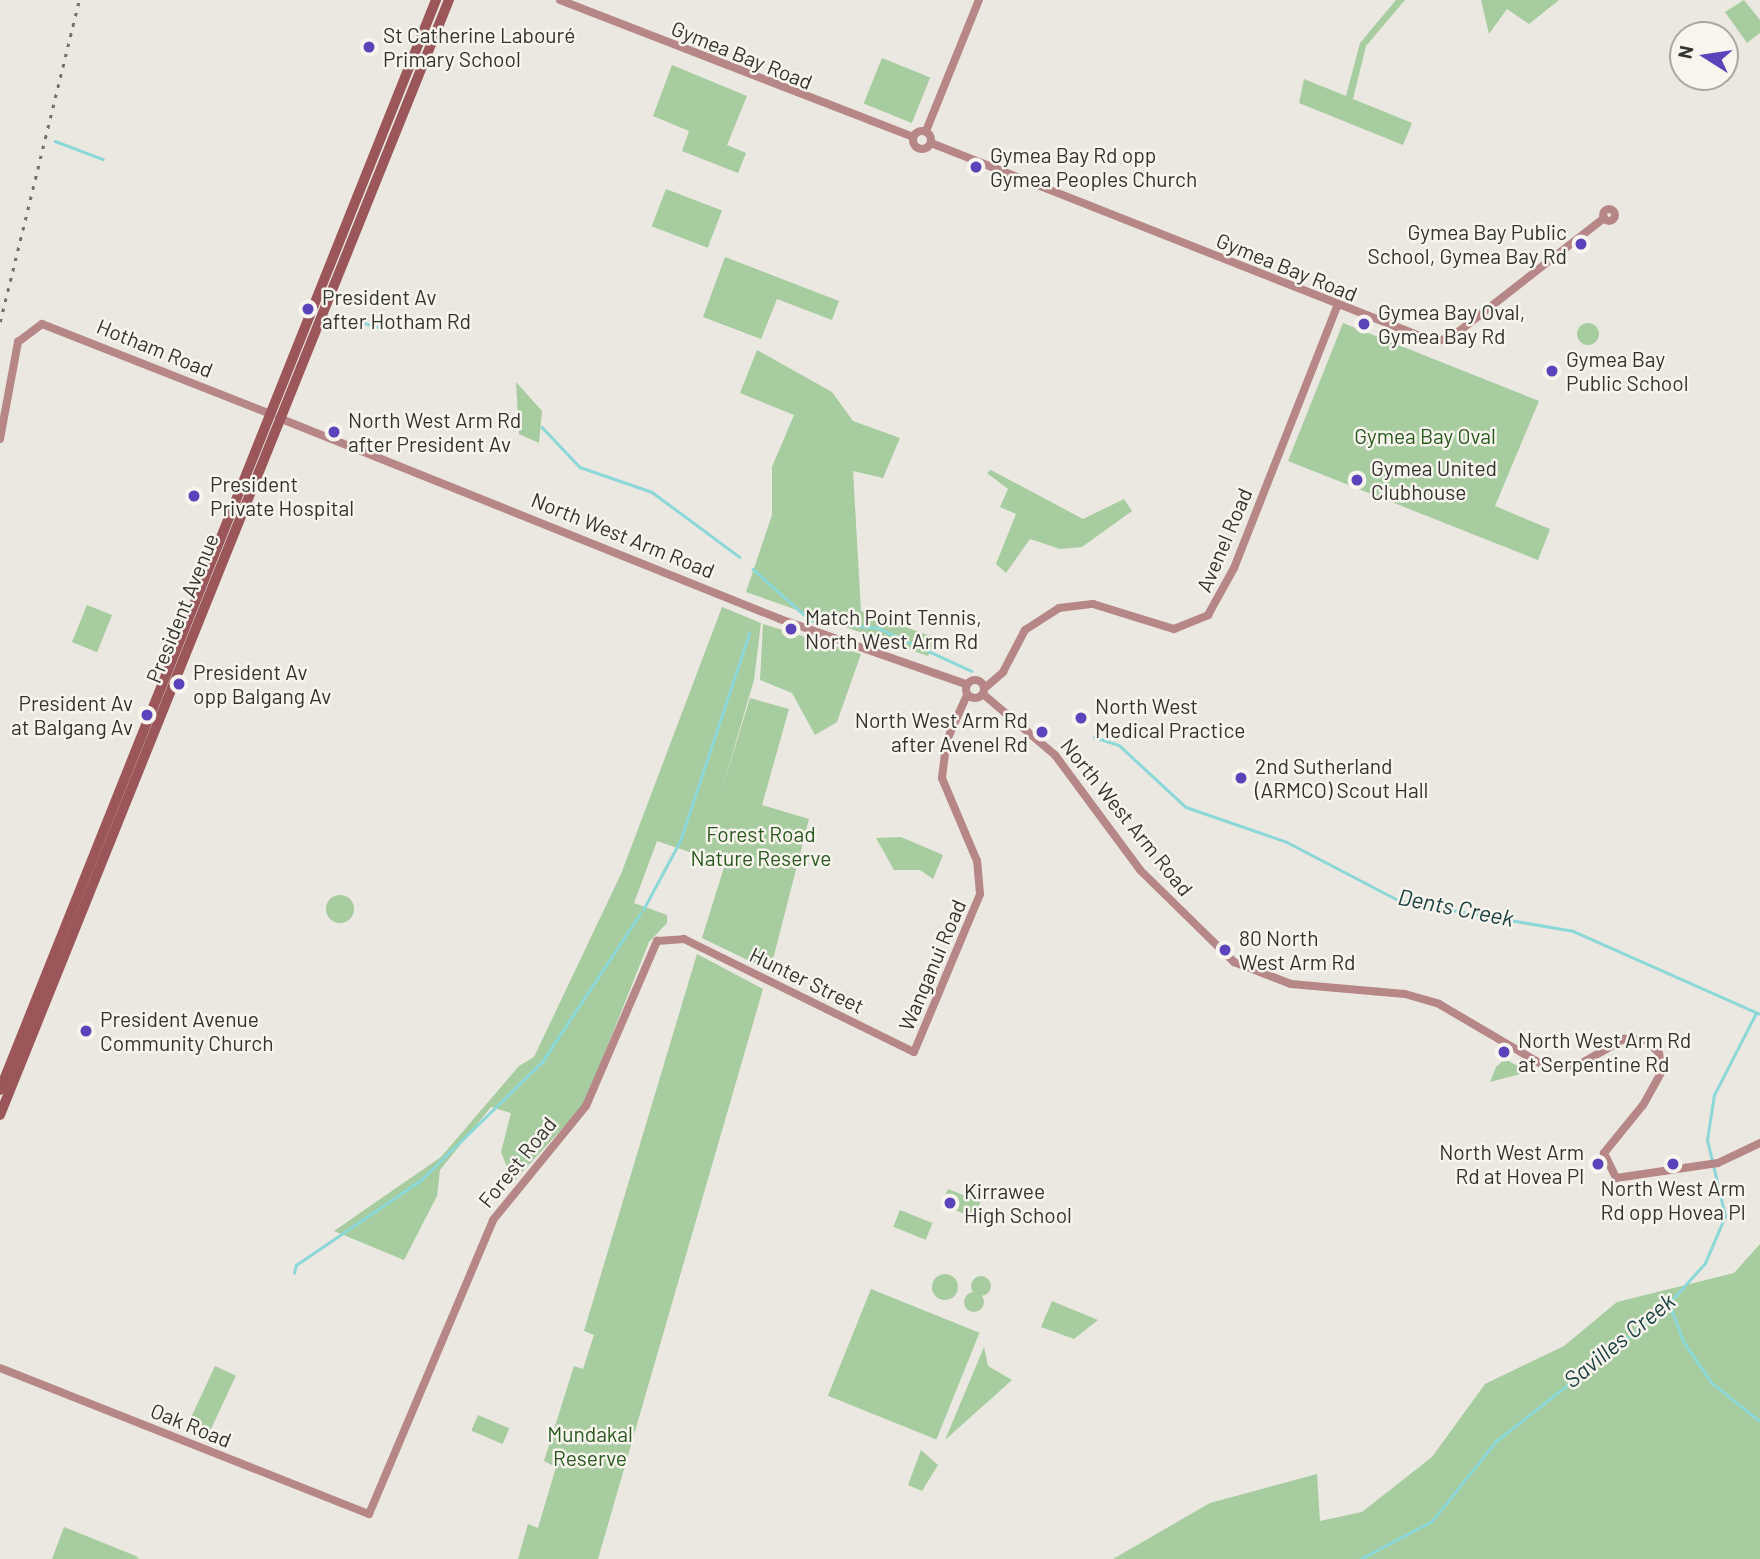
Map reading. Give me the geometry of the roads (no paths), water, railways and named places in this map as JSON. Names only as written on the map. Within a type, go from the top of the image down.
[{"type":"main road","name":"President Avenue","points":[[229,528],[279,418],[394,134],[406,85],[436,0]]},
{"type":"main road","name":"President Avenue","points":[[0,1115],[186,642],[268,413],[359,188],[449,0]]},
{"type":"main road","points":[[359,188],[366,187],[394,134]]},
{"type":"main road","name":"North West Arm Road","points":[[268,413],[279,418]]},
{"type":"main road","name":"President Avenue","points":[[0,1090],[186,642]]},
{"type":"street","name":"Gymea Bay Road","points":[[560,0],[913,137],[921,150],[931,143],[1337,306],[1441,341],[1604,218]]},
{"type":"street","points":[[913,137],[926,131],[979,0]]},
{"type":"street","points":[[926,131],[931,143]]},
{"type":"street","name":"Avenel Road","points":[[984,690],[1003,672],[1025,629],[1059,608],[1093,604],[1174,629],[1208,614],[1234,568],[1337,306]]},
{"type":"street","name":"Hotham Road","points":[[0,439],[19,342],[28,329],[52,326],[268,413]]},
{"type":"street","name":"North West Arm Road","points":[[279,418],[780,619],[894,653],[984,690],[1055,755],[1140,870],[1234,962],[1291,984],[1391,992],[1439,1004],[1548,1069],[1571,1068],[1624,1039],[1642,1038],[1659,1053],[1660,1076],[1610,1142],[1605,1165],[1616,1178],[1628,1180],[1718,1163],[1760,1143]]},
{"type":"street","points":[[966,684],[967,695],[984,690]]},
{"type":"street","name":"Wanganui Road","points":[[914,1052],[980,894],[977,861],[942,778],[947,740],[967,695]]},
{"type":"street","name":"Forest Road","points":[[369,1514],[493,1220],[586,1106],[650,948],[664,937],[684,939]]},
{"type":"street","name":"Hunter Street","points":[[684,939],[914,1052]]},
{"type":"street","name":"Oak Road","points":[[0,1368],[369,1514]]},
{"type":"waterway","points":[[55,141],[103,159]]},
{"type":"waterway","points":[[336,315],[382,328]]},
{"type":"waterway","name":"Dents Creek","points":[[542,427],[580,467],[652,492],[740,557]]},
{"type":"waterway","name":"Dents Creek","points":[[753,569],[810,620],[878,628],[972,671]]},
{"type":"waterway","points":[[643,910],[680,841],[749,633]]},
{"type":"waterway","name":"Dents Creek","points":[[1094,737],[1119,745],[1186,807],[1287,842],[1400,901],[1573,931],[1760,1014]]},
{"type":"waterway","points":[[294,1273],[296,1265],[421,1180],[542,1062],[640,914]]},
{"type":"waterway","name":"Savilles Creek","points":[[1360,1559],[1432,1521],[1496,1441],[1662,1311],[1705,1263],[1725,1216],[1707,1140],[1714,1095],[1756,1013]]},
{"type":"waterway","points":[[1669,1303],[1684,1342],[1712,1383],[1760,1421]]},
{"type":"railway","points":[[0,322],[79,0]]},
{"type":"place","name":"St Catherine Labouré Primary School","points":[[369,47]]},
{"type":"place","name":"Gymea Bay Rd opp Gymea Peoples Church","points":[[976,167]]},
{"type":"place","name":"Gymea Bay Public School, Gymea Bay Rd","points":[[1581,244]]},
{"type":"place","name":"President Av after Hotham Rd","points":[[308,309]]},
{"type":"place","name":"Gymea Bay Oval, Gymea Bay Rd","points":[[1364,324]]},
{"type":"place","name":"Gymea Bay Public School","points":[[1552,371]]},
{"type":"place","name":"North West Arm Rd after President Av","points":[[334,432]]},
{"type":"place","name":"Gymea United Clubhouse","points":[[1357,480]]},
{"type":"place","name":"President Private Hospital","points":[[194,496]]},
{"type":"place","name":"Match Point Tennis, North West Arm Rd","points":[[791,629]]},
{"type":"place","name":"President Av opp Balgang Av","points":[[179,684]]},
{"type":"place","name":"President Av at Balgang Av","points":[[147,715]]},
{"type":"place","name":"North West Medical Practice","points":[[1081,718]]},
{"type":"place","name":"North West Arm Rd after Avenel Rd","points":[[1042,732]]},
{"type":"place","name":"2nd Sutherland (ARMCO) Scout Hall","points":[[1241,778]]},
{"type":"place","name":"80 North West Arm Rd","points":[[1225,950]]},
{"type":"place","name":"President Avenue Community Church","points":[[86,1031]]},
{"type":"place","name":"North West Arm Rd at Serpentine Rd","points":[[1504,1052]]},
{"type":"place","name":"North West Arm Rd at Hovea Pl","points":[[1598,1164]]},
{"type":"place","name":"North West Arm Rd opp Hovea Pl","points":[[1673,1164]]},
{"type":"place","name":"Kirrawee High School","points":[[950,1203]]},
{"type":"park label","name":"Gymea Bay Oval","points":[[1425,436]]},
{"type":"park label","name":"Forest Road Nature Reserve","points":[[761,846]]},
{"type":"park label","name":"Mundakal Reserve","points":[[590,1446]]}]
